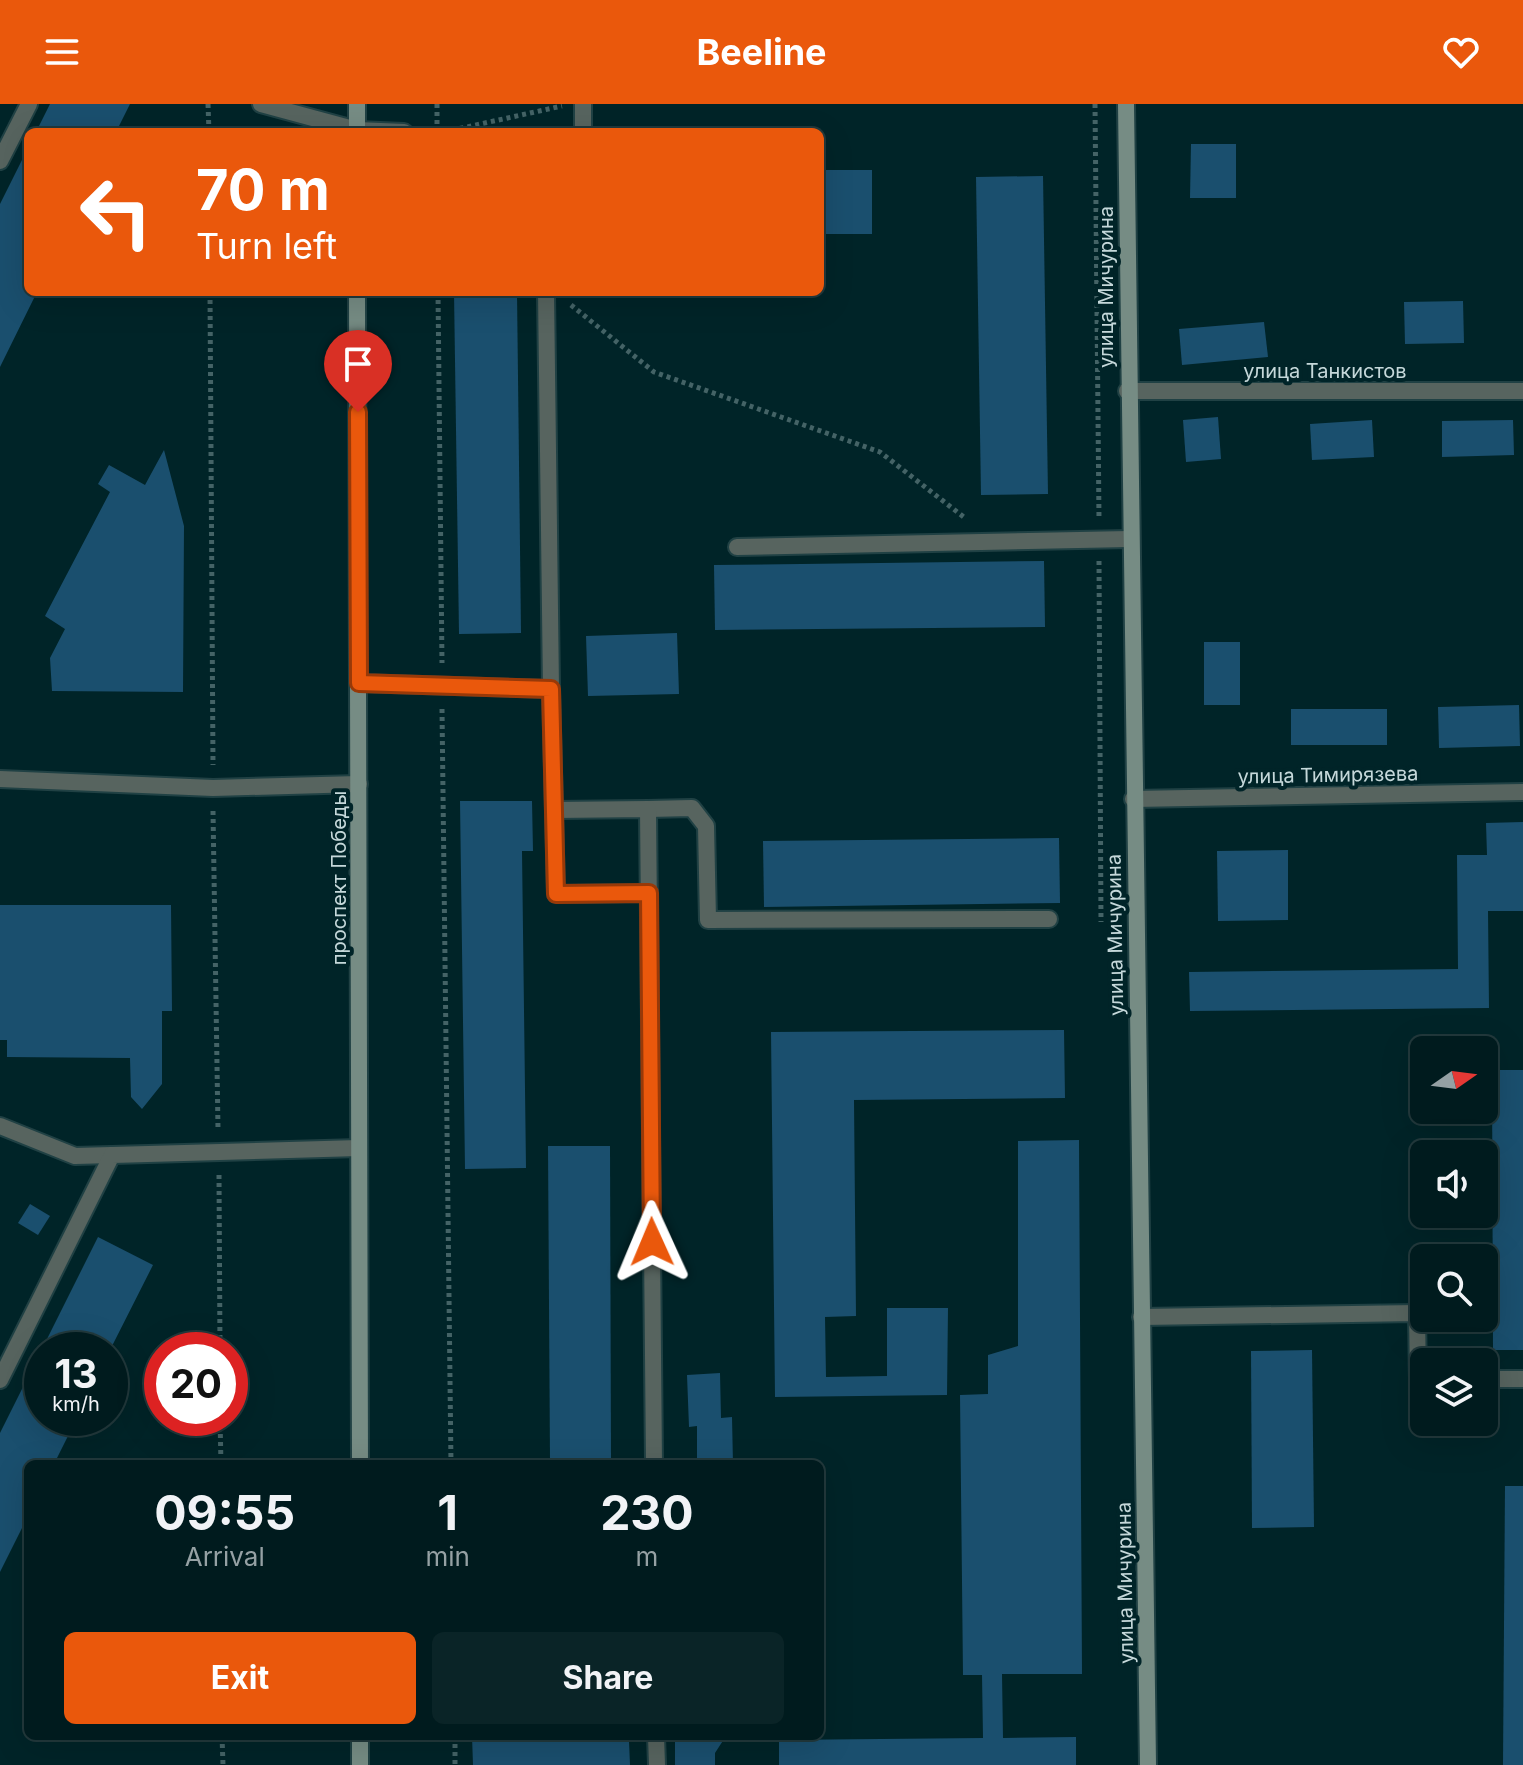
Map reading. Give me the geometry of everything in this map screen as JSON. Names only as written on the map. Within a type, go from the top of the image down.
[{"type":"street","points":[[0,161],[29,104]]},
{"type":"street","points":[[261,104],[346,128]]},
{"type":"street","points":[[357,104],[357,128]]},
{"type":"street","points":[[583,104],[583,128]]},
{"type":"street","name":"улица Мичурина","points":[[1126,104],[1127,391],[1148,1765]]},
{"type":"street","name":"проспект Победы","points":[[357,296],[360,1460]]},
{"type":"street","points":[[546,296],[556,894],[649,893]]},
{"type":"street","name":"улица Танкистов","points":[[1127,391],[1523,391]]},
{"type":"street","points":[[737,547],[1129,539]]},
{"type":"street","points":[[359,683],[551,689]]},
{"type":"street","points":[[0,779],[213,788],[359,784]]},
{"type":"street","name":"улица Тимирязева","points":[[1133,799],[1523,792]]},
{"type":"street","points":[[554,810],[692,808],[706,826],[708,920],[1049,919]]},
{"type":"street","points":[[648,809],[654,1460]]},
{"type":"street","points":[[0,1126],[75,1156],[359,1148]]},
{"type":"street","points":[[0,1380],[112,1155]]},
{"type":"street","points":[[1141,1317],[1417,1313],[1418,1348]]},
{"type":"street","points":[[1498,1379],[1523,1379]]},
{"type":"street","points":[[360,1740],[360,1765]]},
{"type":"street","points":[[656,1740],[657,1765]]},
{"type":"path","points":[[208,104],[209,128]]},
{"type":"path","points":[[437,104],[437,128]]},
{"type":"path","points":[[462,128],[570,104]]},
{"type":"path","points":[[210,296],[220,1332]]},
{"type":"path","points":[[438,296],[451,1460]]},
{"type":"path","points":[[574,311],[654,372],[880,452],[972,524]]},
{"type":"path","points":[[220,1436],[221,1460]]},
{"type":"path","points":[[222,1740],[223,1765]]},
{"type":"path","points":[[455,1740],[455,1765]]},
{"type":"building","points":[[50,104],[130,104],[118,128],[38,128]]},
{"type":"building","points":[[1191,144],[1236,144],[1236,198],[1190,198]]},
{"type":"building","points":[[24,156],[24,296],[35,296],[0,367],[0,204]]},
{"type":"building","points":[[824,170],[872,170],[872,234],[824,234]]},
{"type":"building","points":[[1043,176],[1048,494],[981,495],[976,177]]},
{"type":"building","points":[[454,296],[517,296],[521,633],[459,634]]},
{"type":"building","points":[[1463,301],[1464,343],[1405,344],[1404,302]]},
{"type":"building","points":[[1264,322],[1268,357],[1182,365],[1179,329]]},
{"type":"building","points":[[1218,417],[1221,459],[1186,462],[1183,420]]},
{"type":"building","points":[[1372,420],[1374,457],[1312,460],[1310,424]]},
{"type":"building","points":[[1513,420],[1514,455],[1442,457],[1442,421]]},
{"type":"building","points":[[164,450],[184,526],[183,692],[52,691],[50,658],[65,629],[45,616],[110,492],[98,484],[109,465],[145,485]]},
{"type":"building","points":[[1044,561],[1045,627],[715,630],[714,565]]},
{"type":"building","points":[[677,633],[679,694],[588,696],[586,636]]},
{"type":"building","points":[[1204,642],[1240,642],[1240,705],[1204,705]]},
{"type":"building","points":[[1519,705],[1520,746],[1439,748],[1438,707]]},
{"type":"building","points":[[1291,709],[1387,709],[1387,745],[1291,745]]},
{"type":"building","points":[[460,801],[532,801],[533,851],[522,851],[526,1168],[465,1169]]},
{"type":"building","points":[[1523,822],[1523,911],[1488,911],[1489,1008],[1190,1011],[1189,972],[1458,969],[1457,855],[1487,855],[1486,823]]},
{"type":"building","points":[[1059,838],[1060,903],[764,907],[763,841]]},
{"type":"building","points":[[1288,850],[1288,920],[1218,921],[1217,851]]},
{"type":"building","points":[[0,905],[171,905],[172,1011],[162,1011],[162,1084],[142,1109],[131,1097],[130,1058],[7,1057],[7,1040],[0,1040]]},
{"type":"building","points":[[1064,1030],[1065,1098],[854,1100],[856,1316],[825,1317],[826,1377],[887,1376],[887,1308],[948,1308],[947,1395],[775,1397],[771,1032]]},
{"type":"building","points":[[1498,1070],[1523,1070],[1523,1350],[1493,1348],[1493,1332],[1498,1332],[1498,1244],[1493,1244],[1493,1228],[1498,1228],[1498,1140],[1492,1140],[1492,1124],[1498,1124]]},
{"type":"building","points":[[1079,1140],[1082,1674],[1002,1674],[1003,1738],[1076,1737],[1076,1765],[779,1765],[779,1740],[983,1738],[982,1675],[963,1675],[960,1395],[988,1394],[988,1355],[1018,1346],[1018,1141]]},
{"type":"building","points":[[548,1146],[610,1146],[611,1460],[550,1460]]},
{"type":"building","points":[[30,1204],[50,1216],[38,1235],[18,1223]]},
{"type":"building","points":[[98,1237],[153,1265],[119,1332],[50,1332]]},
{"type":"building","points":[[1312,1350],[1314,1527],[1252,1528],[1251,1351]]},
{"type":"building","points":[[720,1373],[721,1418],[732,1417],[733,1460],[697,1460],[697,1426],[689,1427],[687,1375]]},
{"type":"building","points":[[24,1385],[24,1436],[68,1436],[56,1460],[24,1460],[24,1524],[0,1572],[0,1433]]},
{"type":"building","points":[[1505,1486],[1523,1486],[1523,1765],[1503,1765]]},
{"type":"building","points":[[472,1740],[629,1741],[630,1765],[473,1765]]},
{"type":"building","points":[[675,1740],[723,1740],[715,1753],[715,1765],[675,1765]]},
{"type":"route","points":[[358,412],[359,683],[551,689],[556,894],[649,893],[652,1242]]}]
